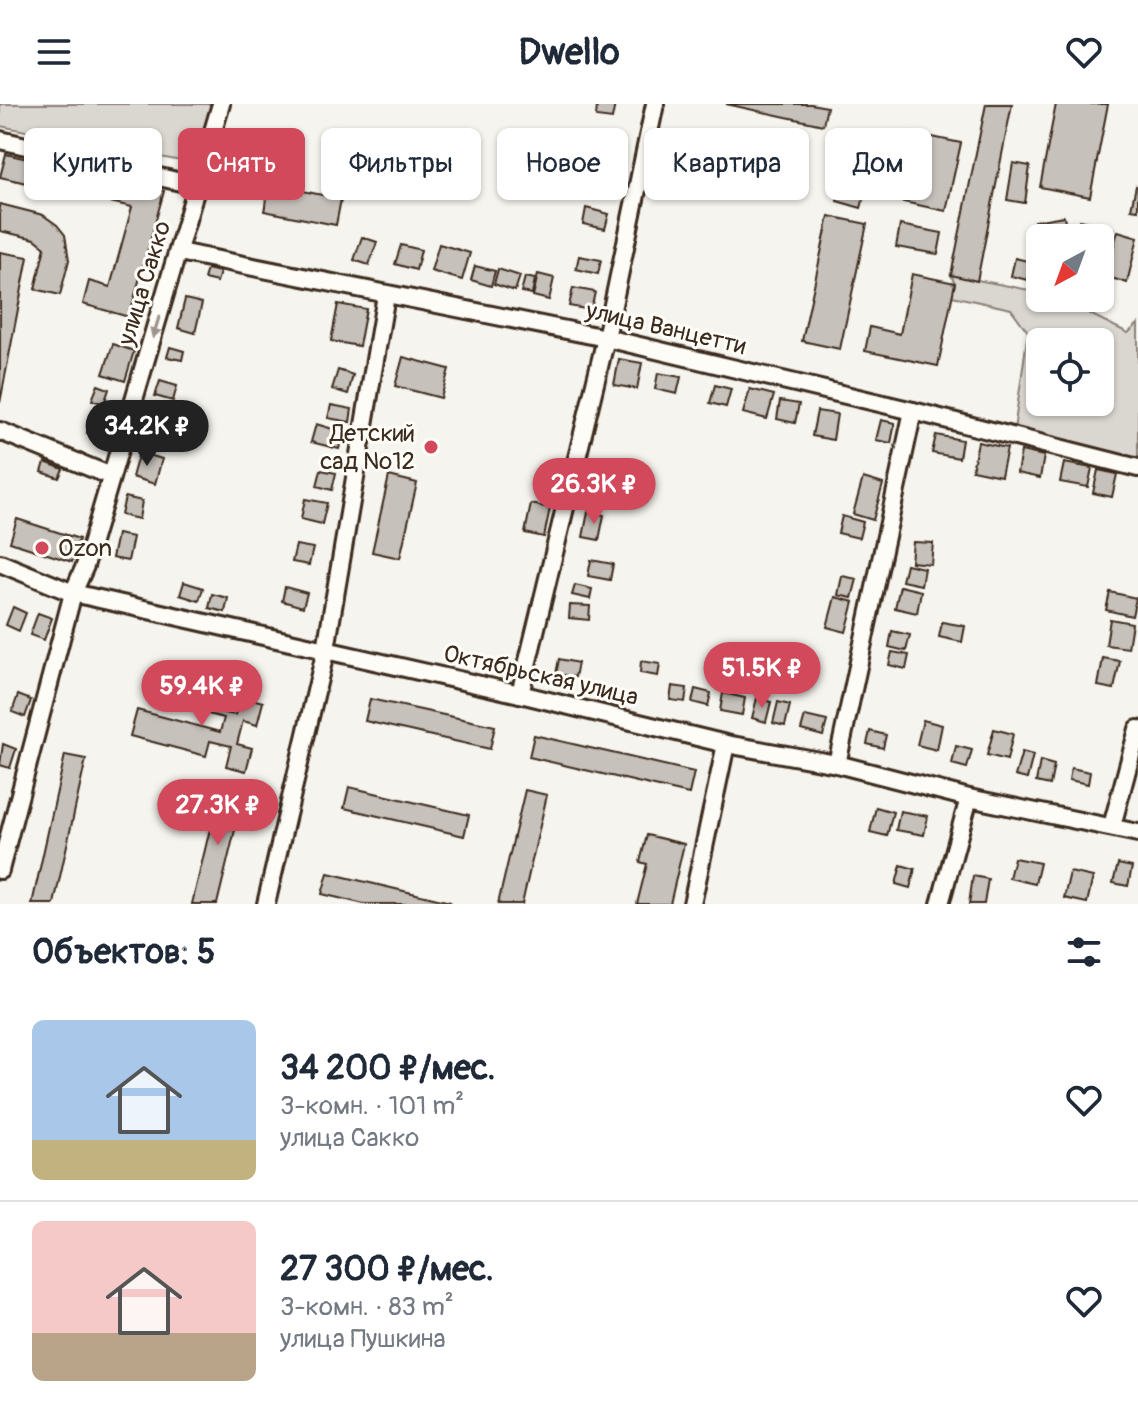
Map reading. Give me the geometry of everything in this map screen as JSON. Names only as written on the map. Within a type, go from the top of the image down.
[{"type":"street","name":"улица Сакко","points":[[214,128],[221,104]]},
{"type":"street","points":[[520,694],[606,338],[655,104]]},
{"type":"street","points":[[0,140],[178,181]]},
{"type":"street","name":"улица Сакко","points":[[0,870],[73,593],[85,566],[194,200]]},
{"type":"street","name":"улица Ванцетти","points":[[179,252],[606,338],[1138,468]]},
{"type":"street","points":[[266,904],[326,649],[386,295]]},
{"type":"street","points":[[837,764],[913,411]]},
{"type":"street","points":[[0,431],[111,476]]},
{"type":"street","name":"Октябрьская улица","points":[[0,563],[73,593],[326,649],[726,744],[837,764],[969,798],[1138,833]]},
{"type":"street","points":[[1112,826],[1138,729]]},
{"type":"street","points":[[692,904],[726,744]]},
{"type":"street","points":[[940,904],[969,798]]},
{"type":"shaded area","points":[[0,104],[217,104],[209,128],[178,128],[178,160],[162,157],[162,128],[24,128],[24,131],[0,126]]},
{"type":"shaded area","points":[[951,275],[1026,289],[1026,312],[1086,312],[1128,333],[1138,324],[1138,458],[1014,430],[1026,346],[1026,416],[1114,416],[1114,328],[1026,329],[1011,309],[952,296],[955,283]]},
{"type":"building","points":[[585,104],[615,104],[612,119],[596,117],[597,106]]},
{"type":"building","points":[[726,104],[811,104],[827,107],[823,125]]},
{"type":"building","points":[[986,104],[1012,104],[977,281],[951,275]]},
{"type":"building","points":[[1056,104],[1108,104],[1090,197],[1040,187]]},
{"type":"building","points":[[932,137],[961,143],[946,211],[899,201],[932,200]]},
{"type":"building","points":[[6,154],[24,158],[24,182],[0,177]]},
{"type":"building","points":[[1013,163],[1030,166],[1025,203],[1007,200]]},
{"type":"building","points":[[1138,187],[1138,210],[1131,209]]},
{"type":"building","points":[[305,191],[321,195],[321,200],[341,200],[336,225],[264,211],[266,200],[305,200]]},
{"type":"building","points":[[101,200],[162,200],[129,317],[83,304],[89,281],[110,287],[132,207]]},
{"type":"building","points":[[837,200],[863,200],[861,208]]},
{"type":"building","points":[[0,204],[43,215],[65,235],[69,260],[60,295],[35,289],[45,247],[35,239],[0,231]]},
{"type":"building","points":[[586,208],[609,214],[605,229],[583,224]]},
{"type":"building","points":[[829,216],[867,224],[840,349],[802,341]]},
{"type":"building","points":[[1064,216],[1065,224],[1034,224],[1034,221]]},
{"type":"building","points":[[900,225],[942,233],[938,254],[896,247]]},
{"type":"building","points":[[1118,231],[1138,237],[1127,283],[1114,279],[1114,245]]},
{"type":"building","points":[[362,237],[377,242],[369,265],[354,260]]},
{"type":"building","points":[[439,244],[470,253],[462,280],[431,271]]},
{"type":"building","points":[[401,245],[421,250],[416,270],[395,264]]},
{"type":"building","points":[[0,252],[28,257],[0,403]]},
{"type":"building","points":[[579,256],[601,260],[598,274],[576,269]]},
{"type":"building","points":[[1015,258],[1026,261],[1026,280],[1011,276]]},
{"type":"building","points":[[475,266],[495,271],[491,286],[471,280]]},
{"type":"building","points":[[207,269],[220,272],[217,282],[204,279]]},
{"type":"building","points":[[498,269],[520,276],[515,291],[494,284]]},
{"type":"building","points":[[538,274],[554,278],[549,300],[533,296]]},
{"type":"building","points":[[912,274],[955,283],[938,366],[865,351],[870,327],[900,334]]},
{"type":"building","points":[[525,277],[535,279],[532,294],[521,292]]},
{"type":"building","points":[[573,288],[595,292],[591,310],[569,306]]},
{"type":"building","points":[[185,299],[202,303],[195,333],[178,328]]},
{"type":"building","points":[[338,304],[366,309],[359,346],[331,341]]},
{"type":"building","points":[[113,344],[134,351],[125,381],[103,374]]},
{"type":"building","points":[[170,347],[184,351],[182,360],[167,357]]},
{"type":"building","points":[[403,357],[449,369],[441,398],[395,386]]},
{"type":"building","points":[[619,359],[642,363],[637,389],[614,385]]},
{"type":"building","points":[[338,370],[353,375],[348,394],[332,389]]},
{"type":"building","points":[[658,373],[681,377],[677,394],[655,389]]},
{"type":"building","points":[[160,381],[177,386],[173,401],[155,396]]},
{"type":"building","points":[[98,385],[109,389],[104,404],[92,400]]},
{"type":"building","points":[[715,385],[731,389],[726,407],[710,403]]},
{"type":"building","points":[[750,389],[774,395],[767,419],[743,413]]},
{"type":"building","points":[[780,401],[799,404],[795,423],[777,419]]},
{"type":"building","points":[[96,405],[110,410],[102,437],[87,433]]},
{"type":"building","points":[[331,405],[352,409],[350,422],[328,418]]},
{"type":"building","points":[[817,411],[837,414],[833,440],[812,436]]},
{"type":"building","points":[[881,420],[895,423],[891,443],[876,440]]},
{"type":"building","points":[[316,424],[343,432],[339,449],[311,442]]},
{"type":"building","points":[[144,428],[166,433],[164,444],[142,439]]},
{"type":"building","points":[[936,435],[962,440],[959,458],[932,453]]},
{"type":"building","points":[[978,442],[1007,448],[1001,476],[972,470]]},
{"type":"building","points":[[1021,451],[1044,456],[1040,478],[1017,473]]},
{"type":"building","points":[[139,452],[162,459],[155,484],[132,477]]},
{"type":"building","points":[[45,462],[63,469],[59,478],[42,472]]},
{"type":"building","points":[[1064,463],[1092,468],[1088,487],[1060,482]]},
{"type":"building","points":[[321,470],[336,473],[332,490],[317,486]]},
{"type":"building","points":[[1098,470],[1117,474],[1112,497],[1093,493]]},
{"type":"building","points":[[597,473],[617,476],[615,490],[595,487]]},
{"type":"building","points":[[389,476],[417,483],[400,558],[372,552]]},
{"type":"building","points":[[863,478],[883,484],[873,520],[853,514]]},
{"type":"building","points":[[125,497],[142,501],[139,519],[121,515]]},
{"type":"building","points":[[305,499],[327,503],[322,524],[301,519]]},
{"type":"building","points":[[531,504],[550,508],[544,537],[525,533]]},
{"type":"building","points":[[588,512],[604,515],[599,540],[583,537]]},
{"type":"building","points":[[842,516],[863,522],[859,538],[838,533]]},
{"type":"building","points":[[17,519],[79,539],[72,562],[10,542]]},
{"type":"building","points":[[117,534],[133,537],[128,561],[112,558]]},
{"type":"building","points":[[913,542],[933,543],[931,564],[911,562]]},
{"type":"building","points":[[296,545],[313,548],[309,565],[292,562]]},
{"type":"building","points":[[591,560],[613,564],[610,580],[588,576]]},
{"type":"building","points":[[906,564],[924,568],[921,585],[902,581]]},
{"type":"building","points":[[842,576],[857,579],[852,598],[838,595]]},
{"type":"building","points":[[184,582],[203,588],[199,601],[180,595]]},
{"type":"building","points":[[575,585],[592,589],[590,599],[572,595]]},
{"type":"building","points":[[900,586],[921,591],[917,613],[895,608]]},
{"type":"building","points":[[285,587],[307,593],[303,607],[282,601]]},
{"type":"building","points":[[1110,592],[1136,598],[1132,616],[1106,610]]},
{"type":"building","points":[[212,594],[228,598],[225,612],[209,608]]},
{"type":"building","points":[[835,597],[854,602],[846,632],[827,627]]},
{"type":"building","points":[[570,605],[590,606],[589,620],[569,618]]},
{"type":"building","points":[[13,607],[26,613],[19,631],[6,625]]},
{"type":"building","points":[[38,613],[52,618],[44,640],[30,635]]},
{"type":"building","points":[[1110,619],[1132,623],[1128,648],[1106,645]]},
{"type":"building","points":[[942,622],[965,626],[962,642],[939,637]]},
{"type":"building","points":[[892,631],[910,635],[906,651],[889,647]]},
{"type":"building","points":[[892,652],[909,655],[906,669],[889,665]]},
{"type":"building","points":[[1103,658],[1120,661],[1114,689],[1098,686]]},
{"type":"building","points":[[559,659],[578,663],[575,677],[556,674]]},
{"type":"building","points":[[641,661],[660,664],[658,676],[640,673]]},
{"type":"building","points":[[672,686],[687,688],[685,702],[670,700]]},
{"type":"building","points":[[202,687],[225,693],[220,712],[235,715],[240,696],[263,702],[257,725],[243,721],[237,744],[252,748],[246,771],[226,766],[231,746],[210,741],[206,756],[130,736],[137,710],[220,732],[224,718],[196,711]]},
{"type":"building","points":[[695,689],[711,693],[708,706],[692,702]]},
{"type":"building","points":[[723,693],[745,698],[742,715],[720,711]]},
{"type":"building","points":[[18,695],[31,700],[25,717],[12,712]]},
{"type":"building","points":[[757,698],[771,702],[766,722],[752,718]]},
{"type":"building","points":[[370,699],[495,726],[490,749],[365,721]]},
{"type":"building","points":[[778,702],[790,705],[785,726],[773,723]]},
{"type":"building","points":[[805,716],[827,721],[823,736],[801,730]]},
{"type":"building","points":[[923,720],[942,725],[937,750],[917,745]]},
{"type":"building","points":[[994,729],[1013,734],[1007,760],[987,755]]},
{"type":"building","points":[[870,731],[886,735],[883,748],[867,744]]},
{"type":"building","points":[[534,735],[694,772],[689,794],[529,757]]},
{"type":"building","points":[[3,744],[16,749],[10,768],[0,765]]},
{"type":"building","points":[[956,746],[972,750],[967,768],[952,764]]},
{"type":"building","points":[[1022,752],[1033,755],[1027,779],[1015,776]]},
{"type":"building","points":[[65,755],[86,759],[54,904],[32,904]]},
{"type":"building","points":[[1040,761],[1054,765],[1050,785],[1036,782]]},
{"type":"building","points":[[1071,768],[1090,772],[1088,784],[1069,780]]},
{"type":"building","points":[[220,787],[244,793],[217,904],[192,904]]},
{"type":"building","points":[[349,787],[469,815],[464,836],[344,808]]},
{"type":"building","points":[[525,790],[547,795],[522,904],[498,904]]},
{"type":"building","points":[[876,807],[893,812],[887,836],[870,832]]},
{"type":"building","points":[[900,811],[928,816],[924,835],[896,830]]},
{"type":"building","points":[[647,835],[684,844],[670,904],[637,904],[647,864],[640,862]]},
{"type":"building","points":[[1014,858],[1040,863],[1035,884],[1009,878]]},
{"type":"building","points":[[1118,864],[1132,867],[1128,886],[1113,883]]},
{"type":"building","points":[[901,865],[915,869],[910,888],[896,884]]},
{"type":"building","points":[[1070,872],[1093,877],[1087,903],[1064,898]]},
{"type":"building","points":[[328,873],[450,902],[364,904],[322,894]]},
{"type":"building","points":[[973,876],[988,879],[984,904],[969,904]]},
{"type":"place","name":"Детский сад №12","points":[[431,447]]},
{"type":"place","name":"Ozon","points":[[42,548]]}]
